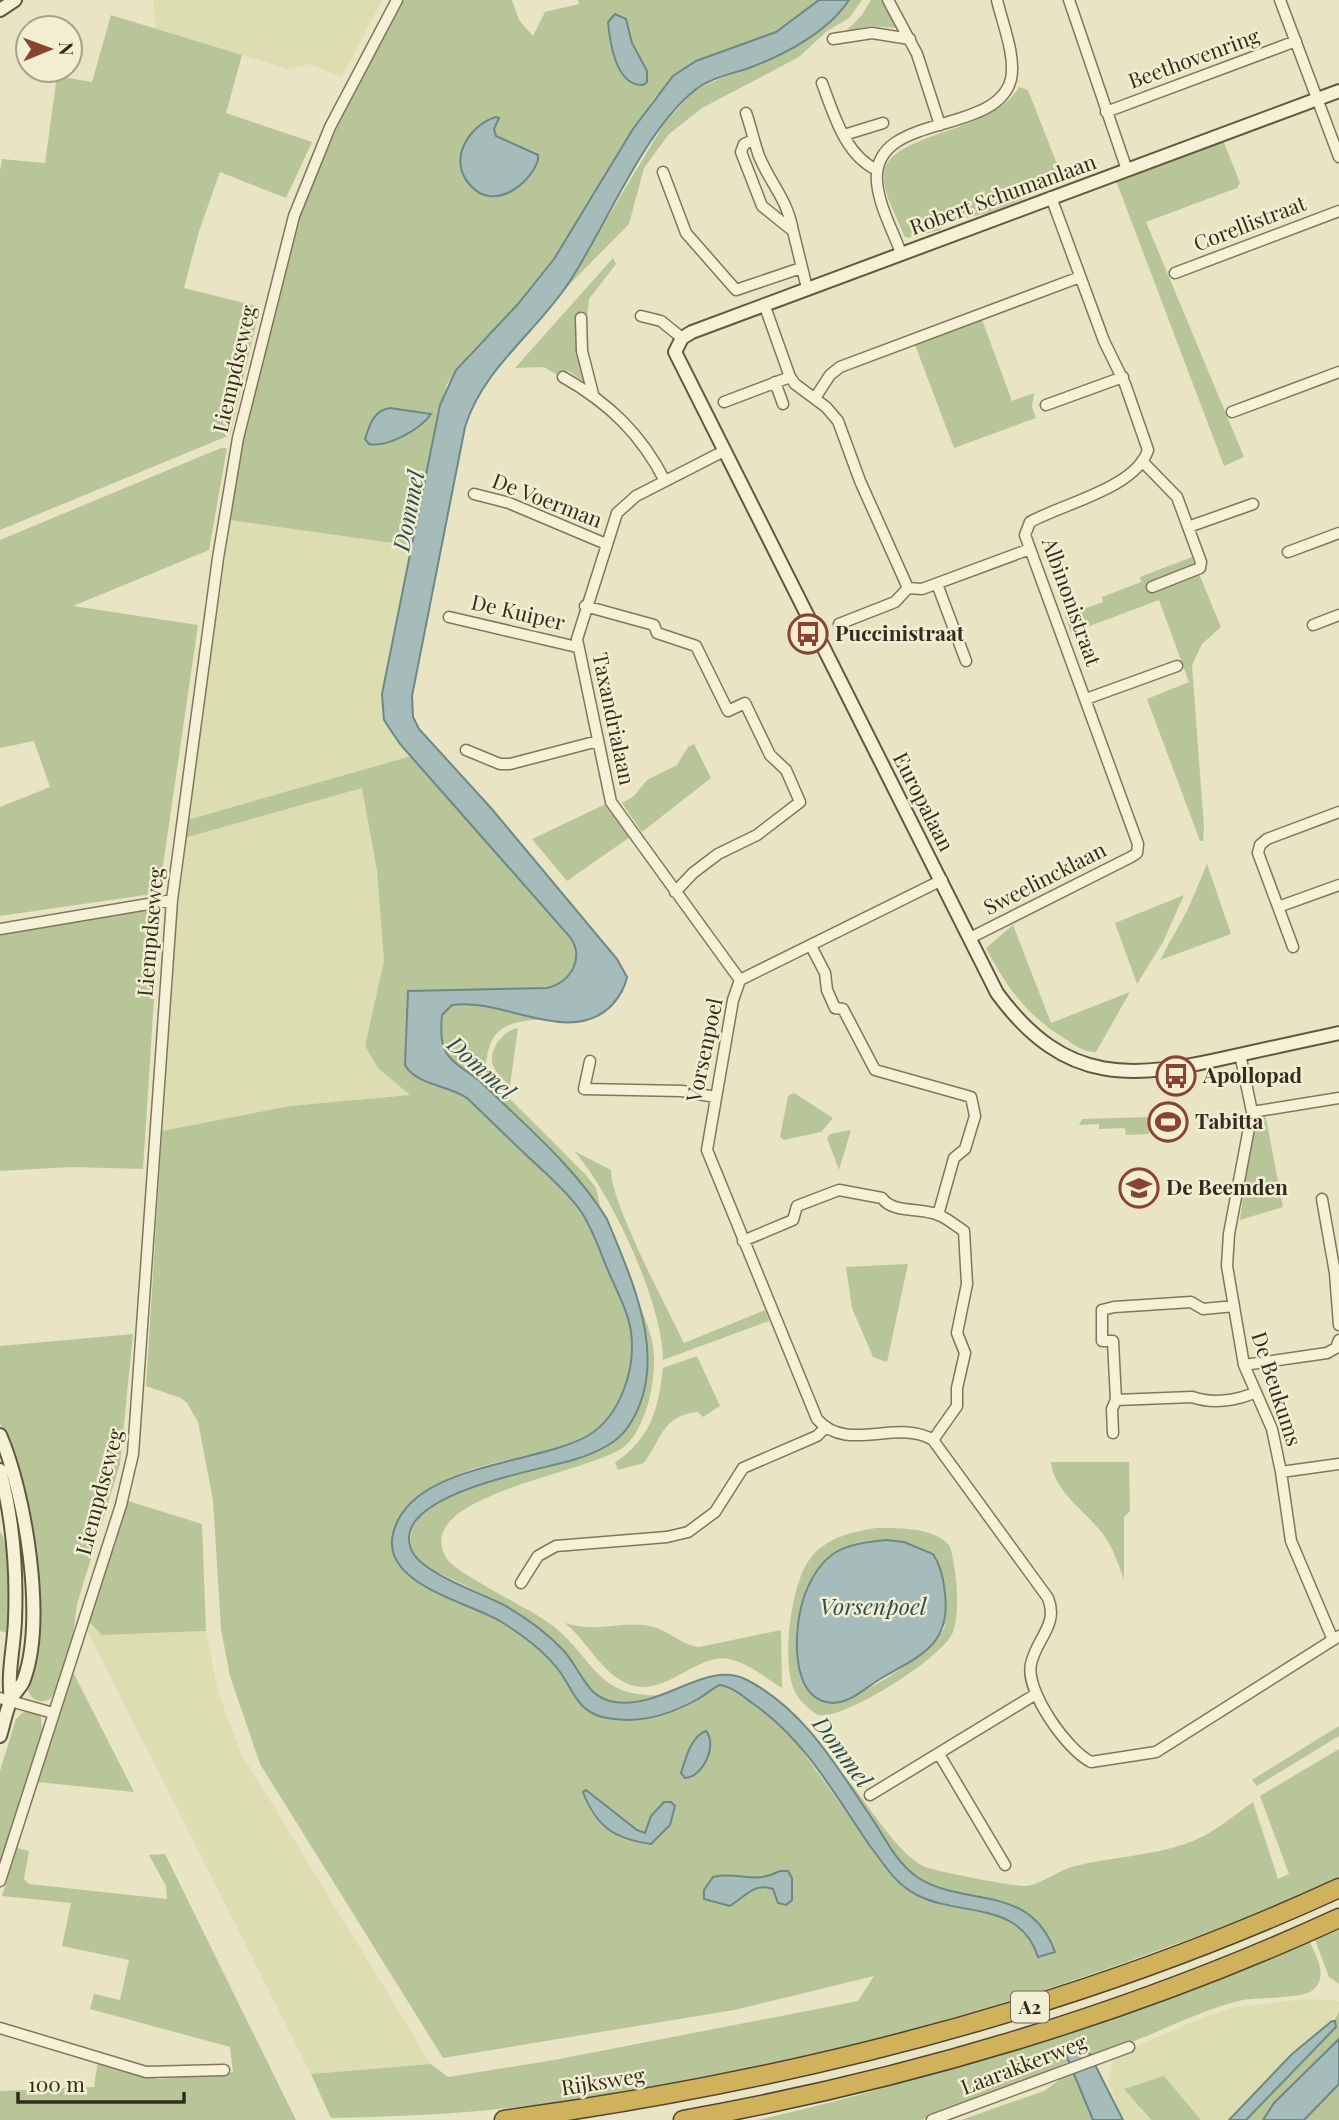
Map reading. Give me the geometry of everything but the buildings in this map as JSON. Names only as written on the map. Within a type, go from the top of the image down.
[{"type":"highway","name":"Rijksweg","points":[[504,2120],[709,2088],[937,2035],[1035,2005],[1181,1954],[1339,1888]]},
{"type":"highway","name":"A2","points":[[683,2120],[770,2103],[942,2060],[1093,2015],[1339,1918]]},
{"type":"street","points":[[0,10],[15,0]]},
{"type":"street","name":"Liempdseweg","points":[[0,1881],[121,1505],[133,1454],[172,900],[227,498],[274,286],[307,179],[330,127],[397,0]]},
{"type":"street","points":[[888,0],[909,39],[940,125]]},
{"type":"street","points":[[901,253],[878,192],[877,170],[889,147],[994,104],[1008,85],[1010,62],[997,0]]},
{"type":"street","points":[[1069,0],[1127,170]]},
{"type":"street","points":[[1280,0],[1339,157]]},
{"type":"street","points":[[834,38],[872,33],[909,39]]},
{"type":"street","name":"Beethovenring","points":[[1106,112],[1296,41]]},
{"type":"street","points":[[822,83],[844,135],[859,158],[877,170]]},
{"type":"street","name":"Robert Schumanlaan","points":[[682,338],[764,304],[1339,91]]},
{"type":"street","points":[[746,113],[765,168],[785,199],[807,288]]},
{"type":"street","points":[[844,135],[883,123]]},
{"type":"street","points":[[754,140],[744,144],[741,152],[757,198],[762,206],[793,232]]},
{"type":"street","points":[[663,172],[686,233],[736,290],[801,268]]},
{"type":"street","points":[[1051,197],[1104,341],[1123,377],[1147,442],[1148,450],[1142,461],[1177,498],[1200,568],[1152,587]]},
{"type":"street","name":"Corellistraat","points":[[1175,273],[1339,211]]},
{"type":"street","points":[[815,398],[830,375],[840,367],[1080,277]]},
{"type":"street","points":[[764,304],[790,377],[838,421],[860,481],[908,588]]},
{"type":"street","points":[[641,316],[661,321],[682,338]]},
{"type":"street","points":[[581,318],[582,351],[593,394]]},
{"type":"street","name":"Europalaan","points":[[682,338],[675,352],[677,360],[997,993],[1015,1018],[1048,1044],[1075,1058],[1106,1070],[1144,1073],[1183,1068],[1339,1033]]},
{"type":"street","points":[[1232,412],[1339,372]]},
{"type":"street","points":[[563,377],[593,394],[637,435],[666,481]]},
{"type":"street","points":[[724,402],[790,377]]},
{"type":"street","points":[[1046,405],[1123,377]]},
{"type":"street","points":[[775,382],[783,404]]},
{"type":"street","name":"Taxandrialaan","points":[[724,451],[626,503],[617,513],[579,626],[578,647],[608,789],[616,811],[740,980]]},
{"type":"street","name":"Albinonistraat","points":[[1137,853],[1137,835],[1026,535],[1030,522],[1108,487],[1142,461]]},
{"type":"street","name":"De Voerman","points":[[474,494],[509,503],[606,544]]},
{"type":"street","points":[[1188,527],[1253,504]]},
{"type":"street","points":[[1288,552],[1339,533]]},
{"type":"street","points":[[908,588],[922,589],[1030,549]]},
{"type":"street","points":[[937,584],[966,661]]},
{"type":"street","points":[[839,624],[895,602],[908,588]]},
{"type":"street","points":[[585,606],[654,625],[657,633],[696,646],[728,711],[745,703],[770,755],[786,770],[800,802],[757,835],[718,853],[675,892]]},
{"type":"street","points":[[1313,625],[1339,615]]},
{"type":"street","name":"De Kuiper","points":[[449,617],[578,647]]},
{"type":"street","name":"Albinonistraat","points":[[1086,699],[1177,666]]},
{"type":"street","points":[[466,750],[500,764],[510,764],[598,741]]},
{"type":"street","points":[[1293,947],[1258,853],[1260,845],[1267,839],[1339,812]]},
{"type":"street","name":"Sweelincklaan","points":[[970,938],[1137,853]]},
{"type":"street","name":"Vorsenpoel","points":[[825,1428],[817,1419],[707,1150],[715,1097],[740,980],[942,880]]},
{"type":"street","points":[[1278,907],[1339,885]]},
{"type":"street","points":[[0,929],[172,900]]},
{"type":"street","points":[[811,946],[825,973],[827,990],[835,1008],[843,1009],[875,1070],[971,1097],[975,1116],[965,1149],[954,1158],[938,1215]]},
{"type":"street","name":"De Beukums","points":[[1240,1054],[1252,1112],[1226,1252],[1244,1365],[1272,1429],[1281,1472],[1339,1464]]},
{"type":"street","points":[[590,1061],[584,1089],[682,1091],[715,1097]]},
{"type":"street","points":[[1252,1112],[1339,1098]]},
{"type":"street","points":[[743,1241],[793,1220],[797,1206],[839,1190],[882,1198],[888,1206],[900,1209],[910,1207],[938,1215],[964,1231],[967,1284],[957,1333],[965,1353],[957,1388],[957,1406],[933,1440]]},
{"type":"street","points":[[1322,1199],[1337,1287],[1339,1325]]},
{"type":"street","points":[[1113,1433],[1112,1409],[1116,1400],[1113,1341],[1102,1341],[1102,1310],[1191,1302],[1203,1309],[1234,1306]]},
{"type":"street","points":[[1244,1365],[1327,1353],[1338,1346]]},
{"type":"street","points":[[1116,1400],[1192,1397],[1201,1400],[1240,1399],[1256,1392]]},
{"type":"street","points":[[521,1583],[538,1556],[556,1546],[688,1532],[715,1512],[743,1468],[817,1436],[825,1428],[845,1435],[921,1434],[933,1440],[1048,1598],[1052,1619],[1031,1662],[1030,1675],[1036,1694],[1078,1756],[1091,1762],[1104,1762],[1143,1756],[1178,1739],[1336,1638],[1291,1541],[1281,1472]]},
{"type":"street","points":[[0,1434],[24,1511],[32,1583],[23,1683],[5,1699]]},
{"type":"street","points":[[0,1470],[11,1521],[15,1575],[15,1630],[0,1735]]},
{"type":"street","points":[[870,1795],[1036,1694]]},
{"type":"street","points":[[5,1699],[53,1713]]},
{"type":"street","points":[[939,1754],[1004,1865]]},
{"type":"street","points":[[0,2028],[146,2072],[224,2070]]},
{"type":"street","name":"Laarakkerweg","points":[[932,2120],[1129,2047]]},
{"type":"green space","points":[[153,0],[382,0],[342,77],[310,64],[288,69],[156,29]]},
{"type":"green space","points":[[404,0],[512,0],[519,20],[533,36],[545,12],[579,4],[578,0],[819,0],[784,27],[760,40],[696,61],[654,98],[554,259],[518,304],[470,353],[447,384],[434,431],[414,546],[230,520],[243,438],[297,224],[337,127]],"holes":[[[629,29],[632,43],[647,71],[622,75],[609,35]],[[499,118],[494,129],[496,136],[525,151],[505,194],[485,194],[477,126]],[[390,408],[431,415],[410,431],[386,443],[373,417]]]},
{"type":"green space","points":[[849,0],[862,0],[849,18],[827,31],[799,57],[702,108],[669,134],[644,168],[629,224],[563,291],[664,124],[695,90],[801,42]]},
{"type":"green space","points":[[871,0],[883,0],[897,28],[872,26],[846,31],[862,15]]},
{"type":"green space","points":[[111,15],[242,55],[226,113],[312,142],[286,198],[220,172],[199,231],[184,288],[260,307],[230,435],[0,530],[2,159],[45,163],[56,84],[92,82]]},
{"type":"green space","points":[[1019,87],[1028,90],[1064,182],[1049,184],[1023,199],[988,213],[948,222],[940,230],[908,238],[904,236],[885,189],[884,174],[889,160],[921,141],[988,114],[1006,102]]},
{"type":"green space","points":[[1223,140],[1240,183],[1237,188],[1146,222],[1244,457],[1224,466],[1115,178]]},
{"type":"green space","points":[[613,258],[616,264],[589,299],[587,318],[579,317],[585,382],[567,370],[562,378],[544,367],[515,368]]},
{"type":"green space","points":[[981,317],[1012,401],[1034,393],[1032,407],[1036,418],[954,448],[914,342]]},
{"type":"green space","points":[[221,448],[227,448],[209,550],[73,606],[198,625],[159,893],[0,916],[0,807],[50,787],[34,741],[0,748],[0,540]]},
{"type":"green space","points":[[230,520],[414,546],[382,694],[384,720],[411,756],[187,820]]},
{"type":"green space","points":[[1192,557],[1221,627],[1202,644],[1192,665],[1203,841],[1200,841],[1147,699],[1189,682],[1159,600],[1071,633],[1065,616],[1103,602],[1102,597],[1141,582],[1140,577]]},
{"type":"green space","points":[[694,744],[711,778],[642,832],[622,803],[634,796],[647,780],[677,765],[688,747]]},
{"type":"green space","points":[[411,756],[570,937],[574,945],[576,961],[569,975],[547,988],[408,991],[405,1065],[410,1072],[424,1081],[467,1098],[561,1188],[580,1211],[611,1270],[629,1321],[632,1345],[626,1384],[609,1418],[585,1436],[550,1450],[460,1474],[411,1504],[400,1517],[394,1532],[394,1547],[401,1563],[417,1581],[439,1594],[491,1616],[524,1636],[560,1671],[580,1704],[601,1717],[633,1720],[665,1714],[685,1707],[715,1688],[726,1686],[776,1720],[793,1738],[895,1880],[919,1896],[989,1913],[1012,1922],[1033,1942],[1054,1952],[1044,1930],[1030,1915],[994,1900],[933,1885],[915,1875],[886,1843],[846,1778],[892,1838],[923,1866],[1019,1886],[1038,1883],[1075,1866],[1158,1851],[1194,1841],[1253,1802],[1278,1879],[1289,1874],[1260,1796],[1339,1749],[1339,1878],[1240,1921],[1059,1985],[900,2033],[818,2054],[653,2088],[571,2100],[450,2113],[331,2118],[311,2074],[431,2064],[448,2077],[554,2060],[858,2001],[874,1976],[734,2010],[443,2058],[260,1764],[230,1676],[221,1629],[213,1500],[198,1422],[181,1398],[146,1386],[162,1131],[290,1106],[410,1095],[378,1068],[365,1046],[384,961],[377,871],[362,788],[184,838],[187,820]],"holes":[[[592,1794],[637,1830],[646,1833],[651,1816],[664,1802],[670,1825],[651,1844],[632,1840],[608,1829],[589,1809]]]},
{"type":"green space","points":[[362,787],[377,871],[383,937],[384,961],[378,996],[378,1068],[411,1095],[290,1106],[162,1131],[176,906],[184,838]]},
{"type":"green space","points":[[608,803],[630,837],[567,881],[532,839]]},
{"type":"green space","points":[[1207,864],[1231,934],[1160,960],[1188,909]]},
{"type":"green space","points":[[1184,895],[1163,942],[1137,984],[1115,923]]},
{"type":"green space","points":[[157,911],[159,922],[143,1169],[71,1167],[0,1171],[0,932]]},
{"type":"green space","points":[[1013,925],[1051,1023],[1130,992],[1096,1052],[1077,1047],[1040,1021],[1019,1000],[1002,976],[986,948]]},
{"type":"green space","points":[[460,1003],[494,1007],[545,1019],[517,1023],[500,1031],[489,1047],[485,1074],[586,1175],[596,1188],[600,1206],[575,1175],[447,1054],[441,1023],[446,1010]]},
{"type":"green space","points":[[518,1028],[510,1086],[494,1068],[492,1056],[501,1038]]},
{"type":"green space","points":[[794,1093],[833,1118],[821,1132],[784,1140],[780,1137],[788,1096]]},
{"type":"green space","points":[[1265,1113],[1283,1207],[1240,1220],[1251,1135],[1257,1114]]},
{"type":"green space","points":[[1150,1117],[1149,1134],[1126,1135],[1125,1128],[1099,1129],[1099,1124],[1079,1125],[1082,1119]]},
{"type":"green space","points":[[851,1130],[839,1170],[827,1138],[830,1134]]},
{"type":"green space","points":[[574,1151],[611,1170],[613,1185],[629,1229],[684,1343],[765,1310],[769,1321],[663,1360],[661,1337],[645,1280],[604,1193]]},
{"type":"green space","points":[[908,1264],[887,1362],[873,1357],[852,1308],[846,1267]]},
{"type":"green space","points":[[642,1310],[653,1345],[651,1392],[639,1428],[625,1446],[607,1456],[477,1502],[453,1518],[442,1537],[447,1559],[453,1565],[546,1621],[563,1634],[608,1683],[622,1690],[641,1694],[665,1695],[626,1704],[602,1700],[590,1691],[563,1650],[532,1623],[497,1602],[422,1565],[410,1540],[418,1519],[440,1502],[508,1476],[594,1452],[621,1431],[634,1416],[644,1393],[647,1364]]},
{"type":"green space","points":[[133,1334],[120,1464],[77,1604],[73,1635],[55,1692],[50,1699],[39,1701],[31,1696],[28,1690],[36,1613],[10,1447],[0,1423],[0,1346]]},
{"type":"green space","points":[[697,1356],[720,1406],[703,1417],[698,1412],[677,1418],[665,1429],[644,1463],[618,1470],[615,1463],[637,1443],[651,1422],[663,1368]]},
{"type":"green space","points":[[1051,1462],[1129,1462],[1130,1511],[1124,1517],[1124,1580],[1107,1540],[1066,1494]]},
{"type":"green space","points":[[128,1501],[202,1524],[206,1631],[102,1635],[89,1622]]},
{"type":"green space","points":[[876,1528],[926,1532],[950,1546],[957,1589],[957,1612],[953,1632],[932,1656],[892,1685],[848,1708],[818,1715],[797,1695],[790,1674],[789,1639],[799,1581],[813,1555],[826,1544],[842,1536]],"holes":[[[863,1541],[905,1542],[945,1626],[938,1637],[913,1661],[879,1683],[835,1703],[799,1666],[798,1628],[806,1592],[815,1576],[842,1550]]]},
{"type":"green space","points":[[0,1531],[10,1551],[11,1634],[0,1631]]},
{"type":"green space","points":[[89,1622],[102,1635],[206,1631],[218,1692],[241,1753],[431,2064],[311,2074],[87,1630]]},
{"type":"green space","points":[[565,1623],[589,1627],[642,1625],[659,1629],[687,1644],[699,1647],[781,1630],[782,1688],[750,1667],[729,1659],[704,1663],[651,1686],[637,1686],[614,1675]]},
{"type":"green space","points":[[73,1672],[134,1792],[38,1782]]},
{"type":"green space","points":[[30,1710],[41,1717],[42,1733],[0,1867],[0,1771],[16,1719]]},
{"type":"green space","points":[[1339,1726],[1339,1736],[1257,1786],[1252,1780]]},
{"type":"green space","points":[[17,1848],[29,1851],[24,1879],[29,1884],[167,1899],[166,1886],[149,1855],[165,1854],[296,2120],[0,2120],[0,2091],[94,2087],[98,2060],[158,2079],[233,2072],[230,2047],[90,2009],[94,1994],[120,2000],[129,1960],[62,1946],[71,1903],[2,1896]]},
{"type":"green space","points":[[1339,1930],[1339,1984],[1329,1977],[1315,1940]]},
{"type":"green space","points":[[1309,1940],[1321,1972],[1318,1984],[1307,1993],[1243,2000],[1223,2005],[1110,2050],[1090,2055],[1087,2049],[1066,2055],[1068,2062],[1004,2091],[922,2120],[757,2120],[828,2103],[968,2063],[1105,2016]]},
{"type":"green space","points":[[1306,1999],[1335,2000],[1339,2002],[1339,2012],[1229,2120],[1201,2120],[1165,2077],[1140,2111],[1151,2120],[1123,2120],[1108,2081],[1114,2056],[1204,2017],[1236,2007]]},
{"type":"green space","points":[[1339,2012],[1339,2039],[1274,2103],[1263,2120],[1246,2120],[1336,2027],[1334,2020]]},
{"type":"green space","points":[[1072,2071],[1093,2120],[961,2120],[1044,2091]]},
{"type":"green space","points":[[1164,2076],[1201,2120],[1151,2120],[1124,2089]]},
{"type":"green space","points":[[1339,2084],[1339,2120],[1304,2120]]},
{"type":"water","points":[[819,0],[849,0],[840,12],[804,41],[762,63],[707,82],[676,108],[642,154],[570,281],[484,386],[465,427],[412,696],[413,717],[419,729],[491,808],[617,959],[627,977],[622,992],[612,1005],[595,1017],[576,1022],[556,1022],[472,1004],[452,1005],[442,1015],[442,1039],[449,1057],[483,1084],[549,1148],[580,1182],[607,1219],[627,1269],[643,1322],[647,1376],[641,1402],[628,1427],[611,1444],[581,1458],[469,1488],[420,1515],[410,1533],[413,1553],[419,1561],[441,1576],[520,1614],[562,1649],[590,1688],[605,1699],[633,1702],[651,1699],[700,1680],[732,1675],[768,1692],[818,1741],[892,1851],[910,1871],[935,1886],[994,1900],[1030,1915],[1044,1930],[1055,1952],[1038,1957],[1029,1939],[1018,1926],[1003,1918],[934,1902],[902,1885],[870,1846],[803,1750],[771,1717],[737,1692],[720,1685],[675,1710],[639,1719],[615,1719],[594,1714],[576,1699],[554,1664],[532,1644],[500,1621],[430,1589],[413,1578],[400,1566],[393,1551],[393,1534],[404,1511],[423,1493],[449,1479],[478,1469],[567,1445],[589,1435],[600,1426],[610,1416],[624,1390],[632,1346],[624,1307],[592,1231],[574,1202],[467,1098],[424,1081],[410,1072],[405,1065],[408,991],[547,988],[569,975],[576,961],[570,937],[400,744],[384,720],[382,694],[440,405],[456,370],[518,304],[554,259],[633,129],[673,76],[696,61],[776,32]]},
{"type":"water","points":[[615,14],[626,19],[632,43],[647,71],[647,82],[643,85],[626,79],[616,62],[608,22]]},
{"type":"water","points":[[499,118],[494,129],[496,136],[538,155],[538,160],[519,186],[500,196],[489,196],[479,193],[463,175],[461,155],[464,145],[477,127]]},
{"type":"water","points":[[390,408],[431,414],[420,426],[403,436],[385,443],[369,444],[365,439],[373,419]]},
{"type":"water","name":"Vorsenpoel","points":[[887,1540],[904,1542],[933,1554],[945,1589],[946,1612],[943,1626],[937,1638],[919,1656],[858,1694],[833,1703],[818,1699],[808,1689],[801,1675],[798,1659],[798,1623],[805,1594],[819,1568],[836,1552],[858,1544]]},
{"type":"water","points":[[706,1731],[710,1744],[707,1759],[698,1772],[685,1778],[681,1773],[690,1748],[696,1738]]},
{"type":"water","points":[[586,1790],[637,1830],[645,1833],[651,1816],[664,1802],[671,1802],[675,1806],[670,1825],[651,1844],[617,1835],[594,1814],[583,1792]]},
{"type":"water","points":[[788,1871],[792,1878],[792,1900],[786,1905],[778,1903],[773,1889],[767,1887],[751,1891],[730,1906],[704,1899],[704,1890],[713,1877],[762,1877]]},
{"type":"water","points":[[1335,2021],[1336,2027],[1246,2120],[1229,2120],[1292,2054]]},
{"type":"water","points":[[1339,2039],[1339,2084],[1304,2120],[1263,2120],[1274,2103]]},
{"type":"water","points":[[1087,2049],[1123,2120],[1093,2120],[1066,2055]]},
{"type":"place","name":"Puccinistraat","points":[[808,634]]},
{"type":"place","name":"Apollopad","points":[[1176,1076]]},
{"type":"place","name":"Tabitta","points":[[1168,1122]]},
{"type":"place","name":"De Beemden","points":[[1139,1188]]},
{"type":"water label","name":"Dommel","points":[[409,511]]},
{"type":"water label","name":"Dommel","points":[[481,1068]]},
{"type":"water label","name":"Dommel","points":[[842,1752]]}]
